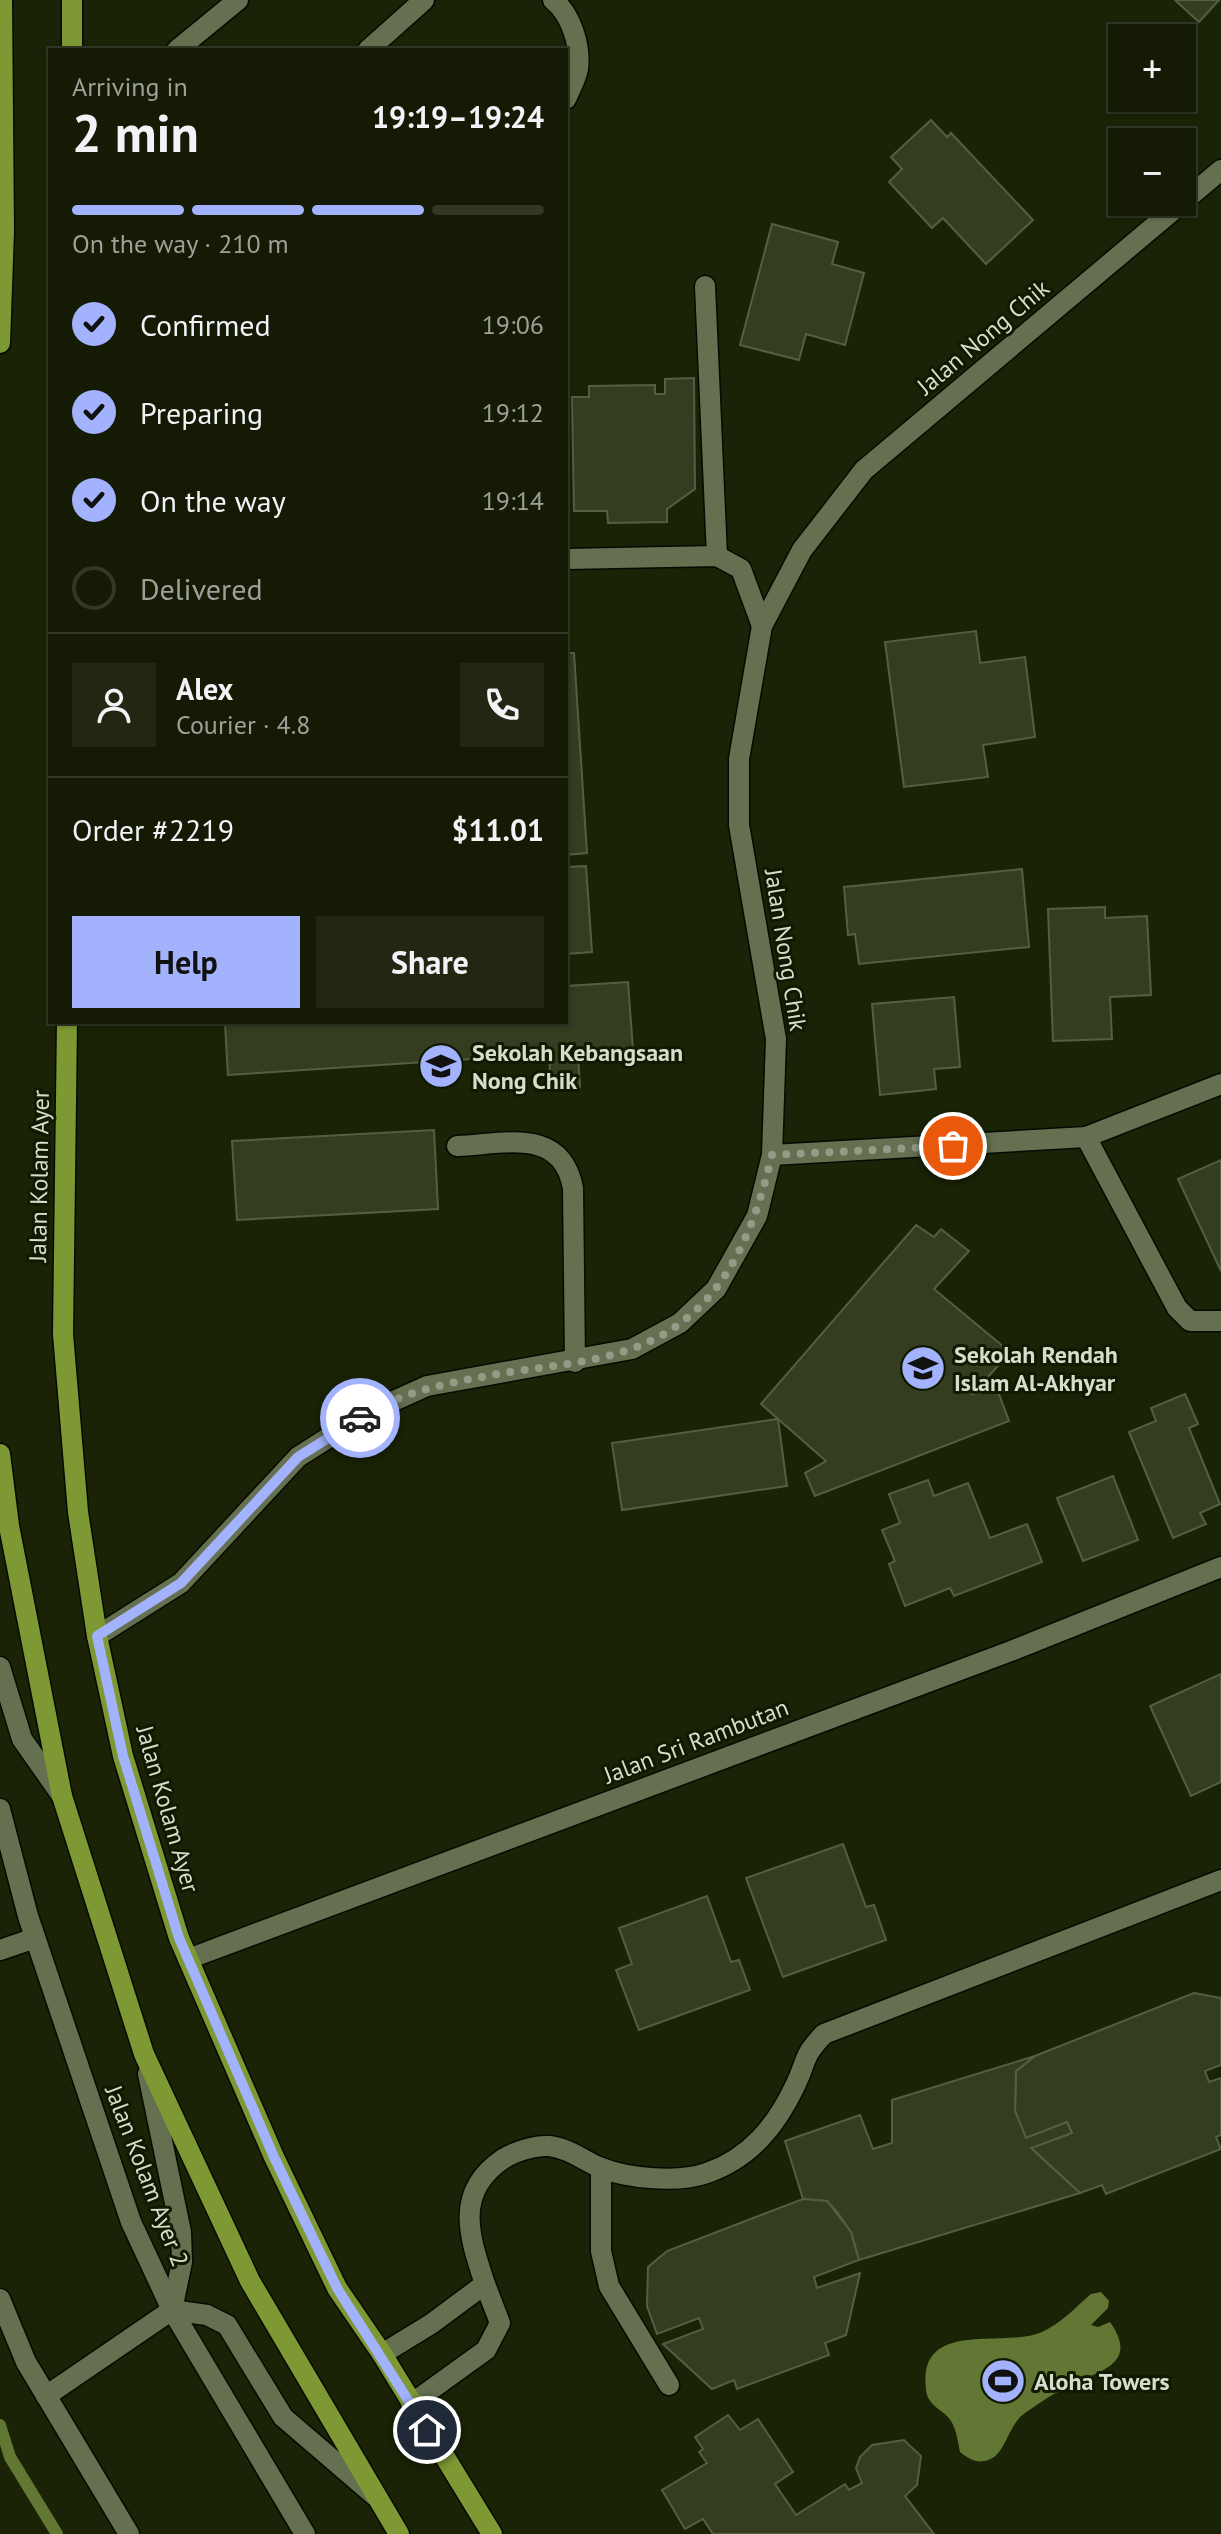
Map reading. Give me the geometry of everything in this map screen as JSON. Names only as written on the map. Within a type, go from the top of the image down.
[{"type":"main road","points":[[0,343],[2,0]]},
{"type":"main road","points":[[72,0],[72,48]]},
{"type":"main road","name":"Jalan Kolam Ayer","points":[[67,1024],[63,1334],[78,1512],[97,1636],[123,1756],[188,1959],[274,2157],[330,2275],[492,2534]]},
{"type":"main road","points":[[0,1454],[9,1526],[62,1796],[144,2054],[250,2281],[399,2534]]},
{"type":"street","points":[[179,48],[238,0]]},
{"type":"street","points":[[553,0],[565,9],[573,28],[578,69],[568,94]]},
{"type":"street","points":[[370,48],[417,1]]},
{"type":"street","points":[[72,23],[81,48]]},
{"type":"street","name":"Jalan Nong Chik","points":[[97,1636],[181,1583],[298,1457],[367,1413],[427,1386],[575,1362],[632,1349],[680,1323],[716,1289],[757,1216],[772,1155],[776,1039],[739,825],[739,759],[762,626],[802,550],[864,470],[1221,170]]},
{"type":"street","points":[[705,286],[717,556]]},
{"type":"street","points":[[568,559],[717,556],[741,569],[762,626]]},
{"type":"street","points":[[772,1155],[1086,1137],[1221,1084]]},
{"type":"street","points":[[1086,1137],[1177,1308],[1190,1321],[1221,1321]]},
{"type":"street","points":[[457,1146],[522,1144],[551,1148],[568,1165],[573,1188],[575,1362]]},
{"type":"street","name":"Jalan Sri Rambutan","points":[[188,1959],[1011,1651],[1221,1567]]},
{"type":"street","points":[[0,1667],[22,1739],[62,1796]]},
{"type":"street","name":"Jalan Kolam Ayer 2","points":[[0,1809],[35,1938],[131,2222],[172,2310],[305,2534]]},
{"type":"street","points":[[411,2404],[486,2350],[500,2323],[470,2238],[470,2197],[484,2172],[512,2154],[547,2146],[581,2156],[601,2168],[676,2181],[707,2173],[740,2158],[772,2129],[797,2084],[804,2055],[824,2034],[1221,1880]]},
{"type":"street","points":[[0,1950],[35,1938]]},
{"type":"street","points":[[144,2054],[181,2232],[182,2262],[172,2310]]},
{"type":"street","points":[[601,2168],[601,2251],[609,2286],[669,2385]]},
{"type":"street","points":[[382,2354],[431,2324],[485,2284]]},
{"type":"street","points":[[0,2299],[26,2362],[129,2534]]},
{"type":"street","points":[[46,2396],[172,2310],[207,2315],[227,2325],[283,2417],[375,2496]]},
{"type":"shaded area","name":"Aloha Towers","points":[[1101,2292],[1109,2301],[1108,2308],[1091,2325],[1098,2327],[1110,2322],[1118,2337],[1118,2358],[1102,2371],[1056,2393],[1025,2413],[994,2457],[977,2461],[960,2452],[951,2420],[931,2402],[927,2394],[927,2367],[935,2353],[949,2344],[966,2340],[1042,2332],[1091,2294]]},
{"type":"building","points":[[1175,0],[1219,0],[1199,22]]},
{"type":"building","points":[[931,120],[947,137],[951,133],[1033,220],[986,264],[943,218],[932,228],[889,182],[902,169],[891,157]]},
{"type":"building","points":[[772,224],[838,242],[832,264],[864,273],[845,345],[806,334],[799,360],[740,345]]},
{"type":"building","points":[[694,378],[695,489],[667,509],[667,522],[608,523],[607,511],[574,511],[572,397],[589,397],[589,386],[655,385],[655,394],[665,394],[665,379]]},
{"type":"building","points":[[976,631],[980,663],[1025,657],[1035,737],[983,745],[988,777],[904,787],[885,642]]},
{"type":"building","points":[[568,653],[574,653],[587,853],[568,855]]},
{"type":"building","points":[[586,866],[592,952],[568,954],[568,867]]},
{"type":"building","points":[[1022,869],[1029,947],[859,964],[855,934],[848,935],[844,887]]},
{"type":"building","points":[[1105,907],[1105,918],[1147,916],[1151,995],[1110,997],[1112,1039],[1053,1041],[1048,909]]},
{"type":"building","points":[[628,982],[633,1050],[578,1054],[580,1087],[551,1089],[549,1054],[228,1075],[225,1024],[568,1024],[568,986]]},
{"type":"building","points":[[954,997],[960,1067],[934,1069],[936,1089],[880,1095],[872,1004]]},
{"type":"building","points":[[434,1130],[438,1209],[237,1220],[232,1141]]},
{"type":"building","points":[[1221,1160],[1221,1271],[1178,1179]]},
{"type":"building","name":"Sekolah Rendah Islam Al-Akhyar","points":[[916,1225],[934,1237],[941,1229],[969,1251],[934,1289],[1010,1352],[973,1394],[997,1389],[1009,1421],[815,1496],[805,1473],[826,1461],[761,1404]]},
{"type":"building","points":[[1185,1394],[1198,1424],[1189,1428],[1220,1504],[1200,1513],[1206,1524],[1173,1538],[1129,1432],[1156,1421],[1151,1408]]},
{"type":"building","points":[[778,1419],[787,1486],[622,1510],[612,1443]]},
{"type":"building","points":[[1113,1476],[1138,1540],[1083,1561],[1057,1498]]},
{"type":"building","points":[[928,1480],[934,1496],[968,1483],[990,1538],[1027,1524],[1042,1562],[954,1596],[950,1588],[905,1606],[889,1564],[895,1561],[882,1530],[900,1523],[889,1494]]},
{"type":"building","points":[[1221,1674],[1221,1782],[1191,1796],[1150,1706]]},
{"type":"building","points":[[843,1844],[866,1907],[874,1905],[886,1940],[783,1977],[746,1878]]},
{"type":"building","points":[[707,1896],[731,1962],[739,1960],[750,1990],[639,2030],[616,1970],[632,1964],[619,1928]]},
{"type":"building","points":[[1194,1993],[1221,1998],[1221,2065],[1205,2071],[1209,2082],[1221,2078],[1221,2135],[1216,2137],[1221,2149],[1106,2194],[1102,2185],[1080,2193],[1031,2148],[1072,2133],[1067,2122],[1026,2138],[1015,2111],[1016,2071],[1035,2056]]},
{"type":"building","points":[[1035,2056],[1016,2071],[1015,2111],[1026,2138],[1067,2122],[1072,2133],[1031,2148],[1080,2193],[859,2260],[851,2232],[827,2201],[803,2199],[785,2141],[860,2115],[873,2149],[892,2143],[892,2100]]},
{"type":"building","points":[[803,2199],[827,2201],[851,2232],[859,2260],[814,2277],[817,2288],[860,2273],[846,2335],[825,2343],[829,2355],[737,2389],[734,2380],[712,2389],[663,2344],[703,2329],[699,2318],[657,2334],[647,2306],[648,2267],[667,2251]]},
{"type":"building","points":[[728,2415],[740,2430],[758,2419],[793,2472],[775,2484],[796,2515],[845,2484],[849,2490],[862,2483],[856,2468],[860,2457],[872,2445],[904,2440],[921,2456],[917,2485],[905,2496],[934,2534],[713,2534],[703,2519],[685,2529],[662,2490],[707,2463],[699,2452],[703,2449],[695,2437]]},
{"type":"waterway","points":[[0,2425],[10,2457],[57,2534]]},
{"type":"way so far","points":[[360,1418],[427,1386],[575,1362],[632,1349],[680,1323],[716,1289],[736,1260],[757,1216],[772,1155],[953,1146]]},
{"type":"place","name":"Sekolah Kebangsaan Nong Chik","points":[[441,1066]]},
{"type":"place","name":"Sekolah Rendah Islam Al-Akhyar","points":[[923,1368]]},
{"type":"place","name":"Aloha Towers","points":[[1003,2381]]},
{"type":"route","points":[[360,1418],[298,1457],[181,1583],[97,1636],[123,1756],[179,1938],[274,2157],[337,2288],[382,2354],[427,2430]]}]
